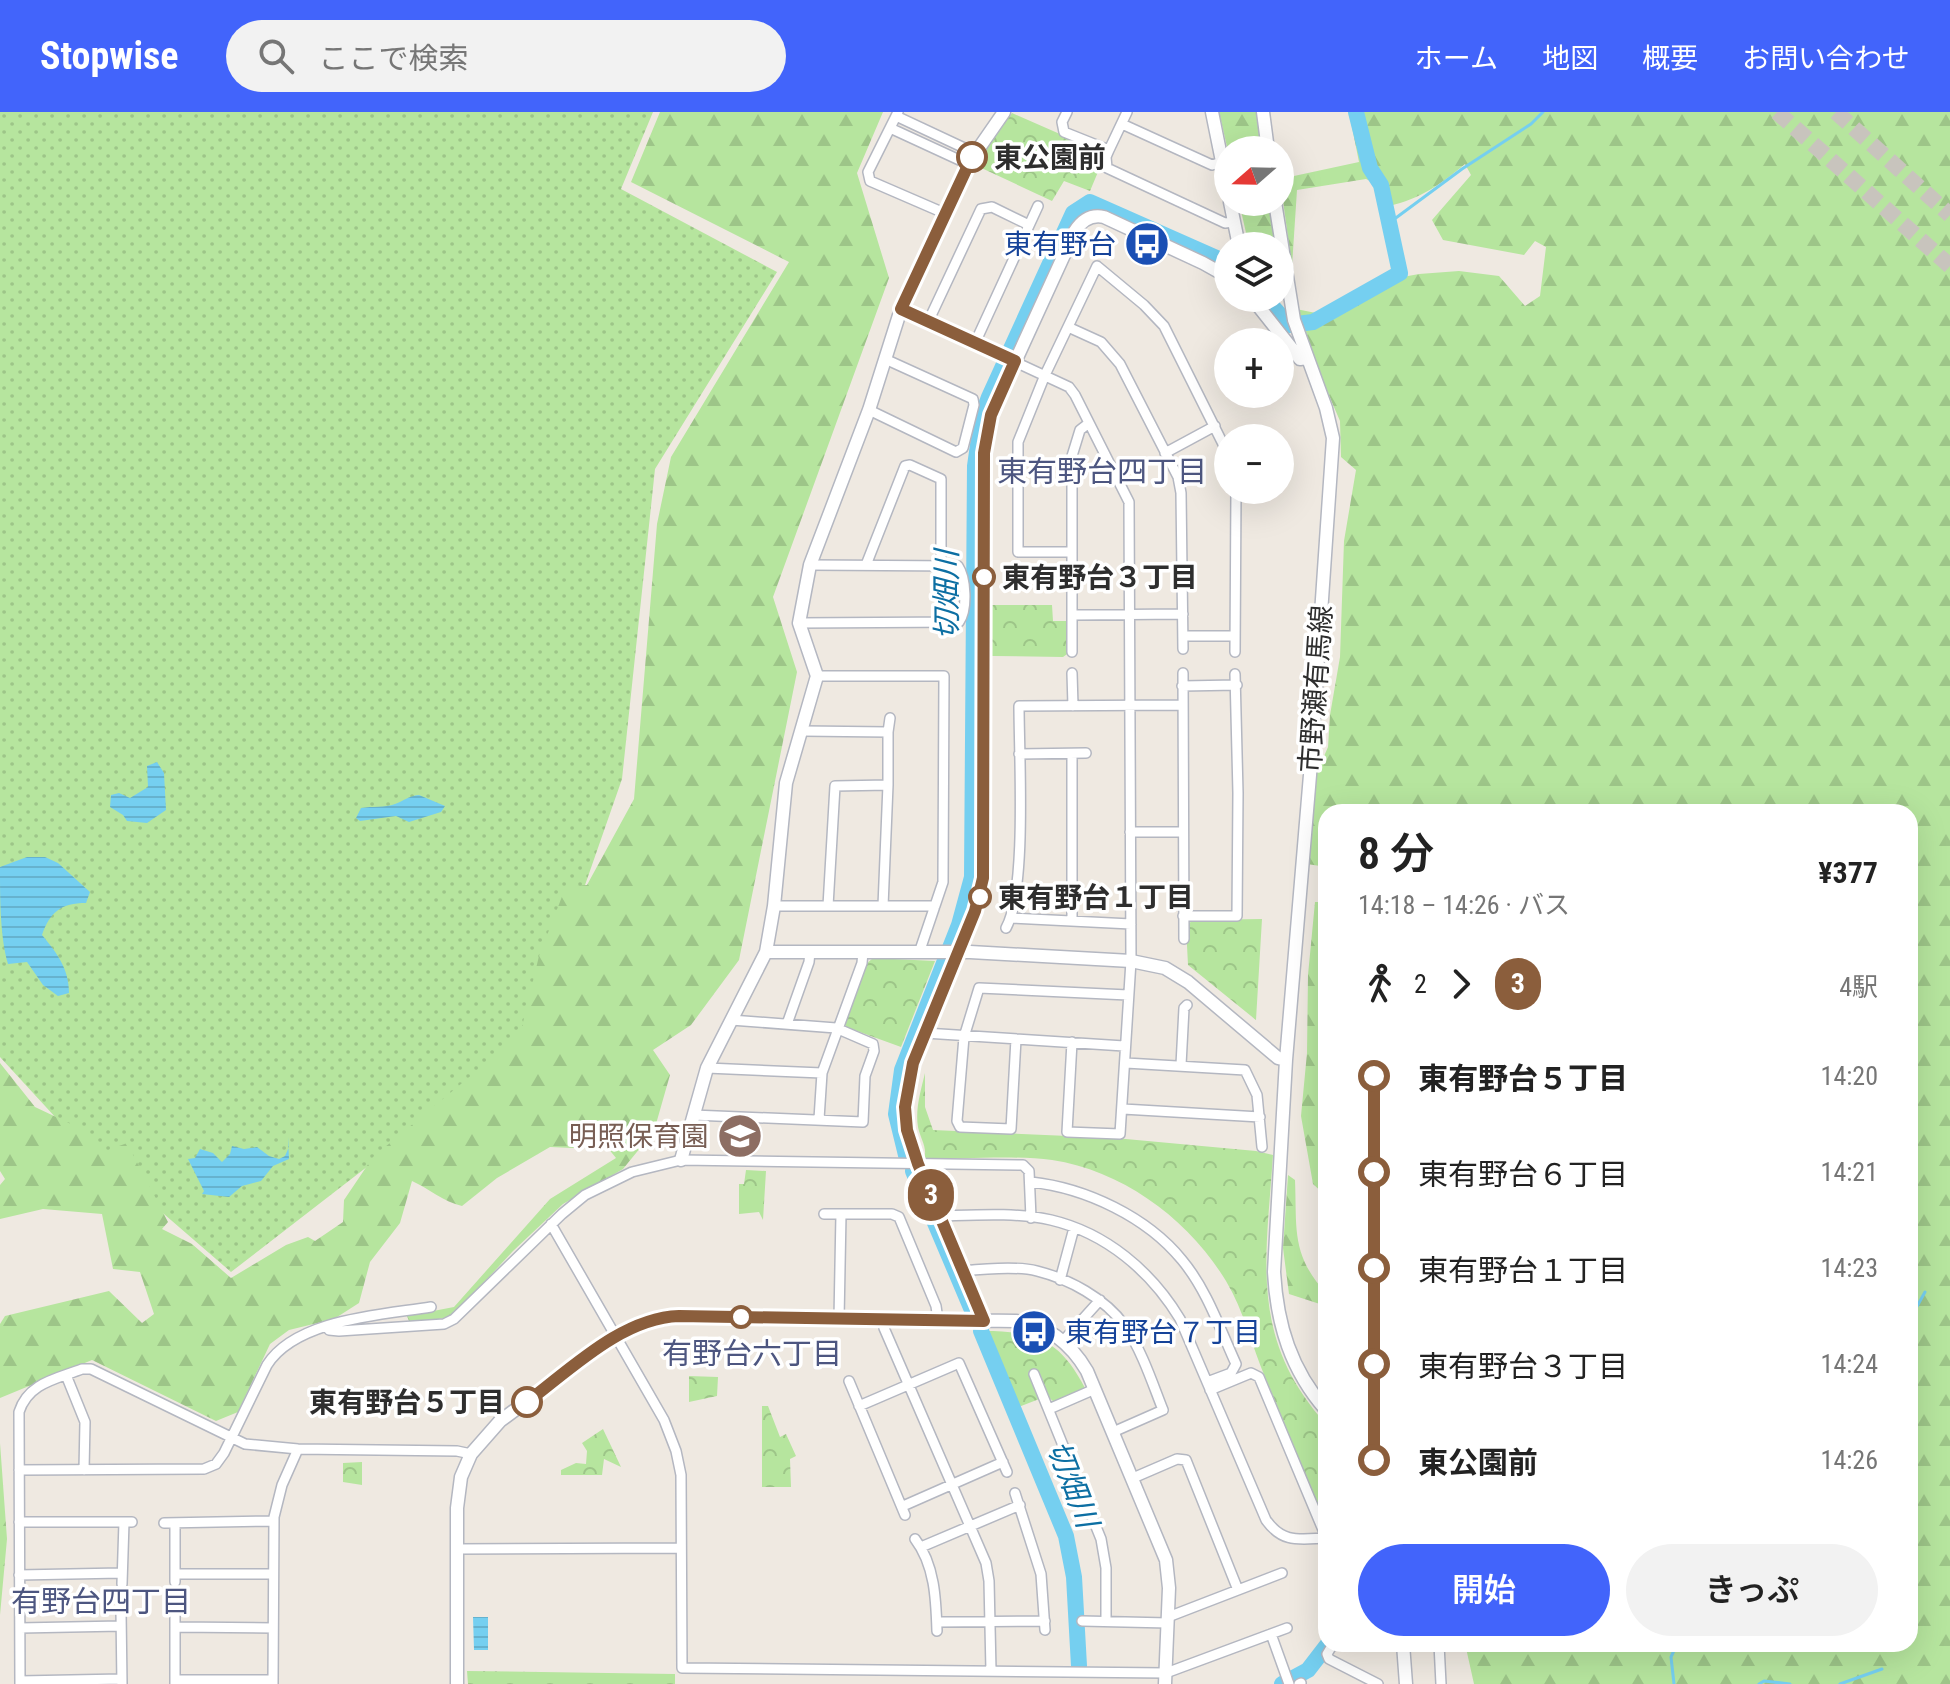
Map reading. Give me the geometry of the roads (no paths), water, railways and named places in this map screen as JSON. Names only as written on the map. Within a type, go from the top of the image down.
[{"type":"street","points":[[681,1160],[707,1068],[766,952],[774,906],[786,783],[817,676],[799,623],[810,565],[869,410],[901,309],[971,159],[1004,112]]},
{"type":"street","points":[[1067,112],[1062,122],[1064,132],[1109,150]]},
{"type":"street","points":[[1127,112],[1106,157],[1107,168],[1225,223],[1234,222]]},
{"type":"street","points":[[1212,112],[1217,136]]},
{"type":"street","points":[[1263,112],[1266,136]]},
{"type":"street","points":[[944,213],[870,181],[868,172],[897,114],[971,159]]},
{"type":"street","points":[[1122,124],[1214,164]]},
{"type":"street","points":[[890,128],[971,159]]},
{"type":"street","points":[[975,343],[1038,206]]},
{"type":"street","points":[[928,322],[981,209],[992,207],[1029,225]]},
{"type":"street","points":[[1233,216],[1236,232]]},
{"type":"street","name":"市野瀬有馬線","points":[[1277,216],[1295,324],[1329,418],[1333,452],[1286,1060],[1274,1257],[1276,1303],[1283,1333],[1297,1370],[1318,1399]]},
{"type":"street","points":[[984,1321],[918,1164],[907,1130],[905,1107],[910,1073],[978,902],[984,863],[985,446],[991,415],[1075,231],[1083,221],[1090,217],[1104,217],[1214,269]]},
{"type":"street","points":[[1072,552],[1018,552],[1018,442],[1045,375],[1097,266],[1164,326],[1214,424]]},
{"type":"street","points":[[901,309],[1069,387],[1129,502],[1131,961],[1120,1134],[1067,1132],[1072,1042]]},
{"type":"street","points":[[1263,312],[1300,359],[1306,358]]},
{"type":"street","points":[[1068,327],[1101,342],[1120,364],[1178,477],[1181,493],[1183,649]]},
{"type":"street","points":[[869,410],[956,452],[963,448],[973,399],[885,359]]},
{"type":"street","points":[[1072,652],[1072,456],[1080,430],[1089,423]]},
{"type":"street","points":[[1165,453],[1214,427]]},
{"type":"street","points":[[866,565],[905,466],[910,465],[941,479],[941,566]]},
{"type":"street","points":[[1235,652],[1236,504]]},
{"type":"street","points":[[799,623],[959,622],[964,615],[963,574],[958,566],[810,565]]},
{"type":"street","points":[[1073,615],[1183,614]]},
{"type":"street","points":[[1183,636],[1235,636]]},
{"type":"street","points":[[1072,673],[1073,706]]},
{"type":"street","points":[[1183,673],[1184,939]]},
{"type":"street","points":[[817,676],[944,676],[943,882],[919,953]]},
{"type":"street","points":[[1182,686],[1236,679],[1237,916],[1183,916]]},
{"type":"street","points":[[1131,924],[1072,921],[1008,923],[1017,878],[1019,706],[1183,705]]},
{"type":"street","points":[[883,906],[890,718]]},
{"type":"street","points":[[803,731],[888,732]]},
{"type":"street","points":[[1019,754],[1086,753]]},
{"type":"street","points":[[1072,754],[1072,921]]},
{"type":"street","points":[[828,906],[835,786],[888,785]]},
{"type":"street","points":[[1130,832],[1183,832]]},
{"type":"street","points":[[774,906],[935,906]]},
{"type":"street","points":[[766,952],[959,953],[1131,961],[1165,968],[1188,982],[1276,1057],[1286,1060]]},
{"type":"street","points":[[787,1024],[810,952]]},
{"type":"street","points":[[819,1119],[822,1073],[862,963],[863,952]]},
{"type":"street","points":[[1016,1039],[1011,1129],[960,1127],[957,1121],[964,1037],[979,988],[1128,995]]},
{"type":"street","points":[[1181,1065],[1184,1008],[1187,1005]]},
{"type":"street","points":[[693,1115],[863,1122],[865,1076],[874,1051],[873,1044],[836,1028],[731,1020]]},
{"type":"street","points":[[925,1033],[1124,1046]]},
{"type":"street","points":[[1126,1063],[1245,1070],[1257,1095],[1262,1147]]},
{"type":"street","points":[[707,1068],[822,1073]]},
{"type":"street","points":[[1123,1109],[1260,1117]]},
{"type":"street","points":[[327,1327],[339,1331],[444,1324],[454,1319],[585,1195],[632,1172],[681,1160],[1023,1165],[1029,1171],[1031,1182],[1031,1218]]},
{"type":"street","points":[[1031,1182],[1079,1194],[1118,1209],[1149,1229],[1182,1259],[1202,1288],[1236,1364],[1231,1373],[1209,1386]]},
{"type":"street","points":[[824,1214],[892,1214],[899,1217],[936,1306],[938,1320]]},
{"type":"street","points":[[839,1319],[841,1214]]},
{"type":"street","points":[[939,1216],[1050,1219],[1091,1234],[1124,1255],[1167,1297],[1180,1319],[1266,1520],[1275,1532],[1287,1538],[1318,1538]]},
{"type":"street","points":[[551,1224],[664,1420],[676,1451],[681,1475],[682,1668],[991,1671],[1166,1678],[1287,1628]]},
{"type":"street","points":[[1060,1280],[1074,1228]]},
{"type":"street","points":[[963,1271],[1034,1270],[1100,1300],[1123,1323],[1137,1347],[1163,1410],[1113,1432]]},
{"type":"street","points":[[1063,1341],[1100,1300]]},
{"type":"street","points":[[19,1470],[204,1469],[216,1464],[232,1438],[274,1353],[302,1336],[346,1321],[431,1307]]},
{"type":"street","points":[[457,1684],[459,1492],[471,1454],[500,1421],[615,1336],[645,1322],[670,1317],[1028,1323],[1063,1341],[1080,1359],[1095,1389],[1166,1560],[1169,1581],[1166,1678]]},
{"type":"street","points":[[883,1320],[986,1563],[991,1671]]},
{"type":"street","points":[[849,1381],[859,1406],[904,1510],[952,1485],[1005,1467],[959,1363],[859,1406]]},
{"type":"street","points":[[121,1612],[122,1682],[20,1683],[19,1412],[23,1398],[31,1390],[82,1369],[91,1369],[232,1438],[261,1447],[457,1451],[471,1454]]},
{"type":"street","points":[[1209,1386],[1251,1373],[1259,1377],[1318,1519]]},
{"type":"street","points":[[1034,1374],[1101,1539],[1106,1568],[1106,1621]]},
{"type":"street","points":[[66,1375],[85,1422],[84,1470]]},
{"type":"street","points":[[1049,1409],[1095,1389]]},
{"type":"street","points":[[273,1628],[175,1622],[175,1682],[273,1682],[276,1502],[298,1449]]},
{"type":"street","points":[[1133,1478],[1177,1459],[1186,1460],[1238,1590]]},
{"type":"street","points":[[1015,1493],[1020,1505],[1041,1574],[1045,1626],[991,1622],[937,1627],[937,1598],[918,1543],[1020,1505]]},
{"type":"street","points":[[273,1574],[175,1578],[170,1523],[274,1521]]},
{"type":"street","points":[[19,1522],[128,1522],[122,1584]]},
{"type":"street","points":[[457,1549],[681,1548]]},
{"type":"street","points":[[19,1575],[121,1573]]},
{"type":"street","points":[[1082,1621],[1168,1620],[1282,1573]]},
{"type":"street","points":[[20,1628],[121,1626]]},
{"type":"street","points":[[1271,1634],[1289,1684]]},
{"type":"street","points":[[1329,1652],[1327,1657],[1378,1684]]},
{"type":"street","points":[[1404,1652],[1406,1684]]},
{"type":"street","points":[[1439,1652],[1441,1684]]},
{"type":"water","points":[[157,762],[164,773],[166,810],[147,823],[127,821],[110,807],[111,795],[119,793],[130,798],[148,787],[147,766]]},
{"type":"water","points":[[419,795],[445,806],[441,812],[409,822],[396,816],[360,821],[356,818],[361,808],[391,805]]},
{"type":"water","points":[[27,857],[45,857],[58,863],[90,892],[86,903],[58,910],[42,935],[67,976],[69,993],[58,996],[43,985],[27,962],[8,964],[5,953],[0,867]]},
{"type":"water","points":[[232,1146],[244,1149],[257,1147],[279,1159],[285,1156],[289,1148],[289,1159],[273,1166],[261,1181],[242,1186],[229,1197],[202,1194],[204,1191],[188,1159],[195,1158],[200,1149],[213,1153],[222,1162],[230,1154]]},
{"type":"water","points":[[473,1617],[488,1617],[488,1650],[474,1650]]},
{"type":"waterway","name":"切畑川","points":[[1277,312],[1289,325],[1313,322],[1400,273],[1381,185],[1370,168],[1356,112]]},
{"type":"waterway","points":[[1389,223],[1462,169],[1531,124],[1543,112]]},
{"type":"waterway","name":"切畑川","points":[[906,1155],[896,1114],[902,1070],[959,925],[972,877],[975,466],[982,416],[1073,213],[1090,202],[1214,257]]},
{"type":"waterway","name":"切畑川","points":[[913,1171],[972,1310]]},
{"type":"waterway","points":[[1918,1305],[1925,1292]]},
{"type":"waterway","name":"切畑川","points":[[981,1331],[1066,1536],[1074,1577],[1079,1666]]},
{"type":"waterway","points":[[1282,1684],[1308,1670],[1322,1652]]},
{"type":"waterway","points":[[1673,1652],[1671,1657],[1674,1684]]},
{"type":"waterway","points":[[1840,1684],[1882,1669]]},
{"type":"waterway","points":[[1759,1684],[1764,1681],[1790,1684]]},
{"type":"tunnel","points":[[1777,112],[1950,266]]},
{"type":"tunnel","points":[[1836,112],[1950,215]]},
{"type":"place","name":"東公園前","points":[[972,157]]},
{"type":"place","name":"東有野台","points":[[1147,244]]},
{"type":"place","name":"東有野台３丁目","points":[[984,577]]},
{"type":"place","name":"東有野台１丁目","points":[[980,897]]},
{"type":"place","name":"明照保育園","points":[[740,1136]]},
{"type":"place","name":"東有野台７丁目","points":[[1034,1332]]},
{"type":"place","name":"東有野台５丁目","points":[[527,1402]]},
{"type":"district","name":"東有野台四丁目","points":[[1102,471]]},
{"type":"district","name":"有野台六丁目","points":[[752,1353]]},
{"type":"district","name":"有野台四丁目","points":[[101,1601]]}]
